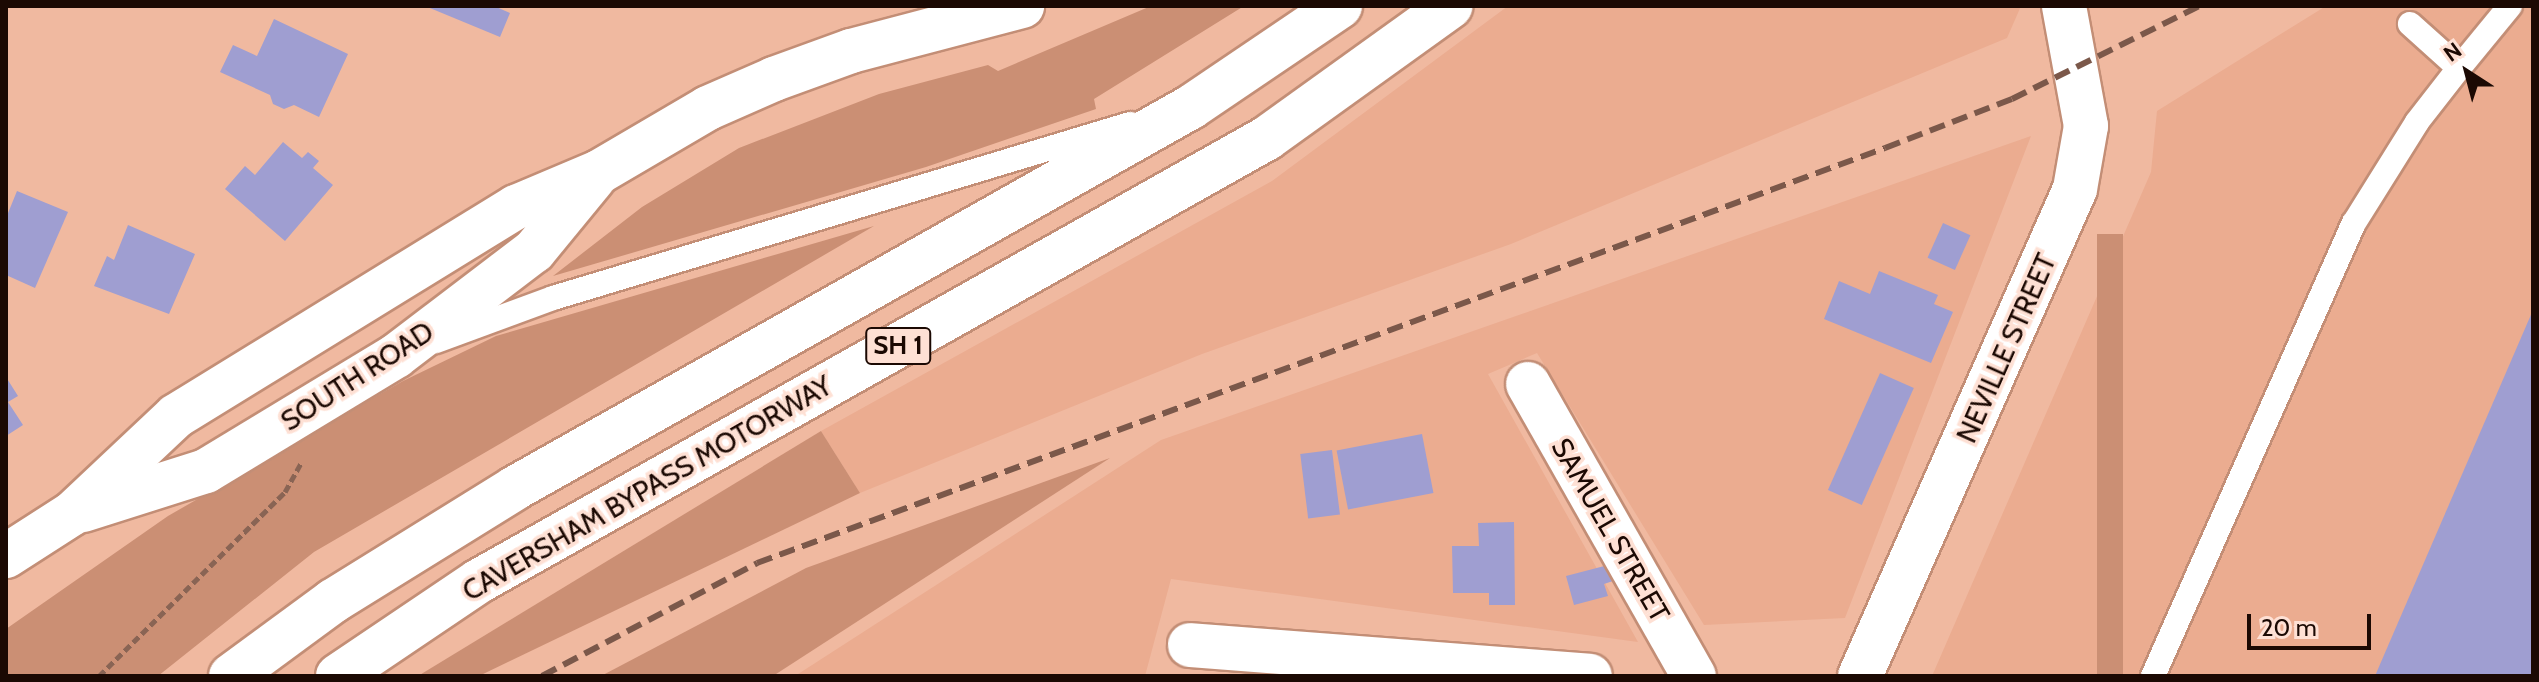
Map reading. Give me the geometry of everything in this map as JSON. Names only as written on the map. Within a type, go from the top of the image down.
[{"type":"main road","name":"SOUTH ROAD","points":[[6,556],[73,513],[176,416],[516,207],[599,172],[708,108],[774,79],[851,51],[1022,6]]},
{"type":"main road","name":"SH 1","points":[[231,676],[333,601],[515,488],[1191,107],[1340,6]]},
{"type":"main road","name":"CAVERSHAM BYPASS MOTORWAY","points":[[338,676],[506,565],[1267,138],[1451,6]]},
{"type":"main road","name":"NEVILLE STREET","points":[[1860,676],[2075,189],[2086,126],[2064,6]]},
{"type":"main road","name":"SOUTH ROAD","points":[[73,513],[206,471],[396,356],[534,251],[599,172]]},
{"type":"main road","name":"SAMUEL STREET","points":[[1528,384],[1694,676]]},
{"type":"main road","points":[[1190,645],[1590,676]]},
{"type":"lane","points":[[2153,676],[2354,223],[2417,122],[2510,6]]},
{"type":"lane","points":[[2410,24],[2459,68]]},
{"type":"lane","points":[[396,356],[553,298],[1191,107]]},
{"type":"path","points":[[99,676],[285,492],[297,475],[301,447]]},
{"type":"shaded area","points":[[1151,6],[1244,6],[1094,99],[1096,109],[926,167],[553,276],[642,207],[739,148],[879,94],[988,65],[998,71]]},
{"type":"shaded area","points":[[1508,6],[2021,6],[2007,38],[1511,244],[1202,354],[860,493],[821,431],[1272,181]]},
{"type":"shaded area","points":[[2326,6],[2533,6],[2533,676],[1932,676],[2151,172],[2157,111]]},
{"type":"shaded area","points":[[2031,136],[1845,618],[1704,625],[1537,353],[1488,374],[1638,642],[1171,579],[1145,676],[795,676],[1161,440]]},
{"type":"shaded area","points":[[874,226],[314,552],[158,676],[6,676],[6,629],[168,516],[403,381],[496,336]]},
{"type":"shaded area","points":[[2097,234],[2123,234],[2123,676],[2097,676]]},
{"type":"shaded area","points":[[821,431],[860,493],[479,676],[418,676]]},
{"type":"shaded area","points":[[1110,458],[773,676],[601,676],[806,568]]},
{"type":"building","points":[[425,6],[494,6],[510,13],[500,37]]},
{"type":"building","points":[[274,19],[348,54],[319,117],[294,105],[284,109],[273,104],[270,95],[220,72],[233,45],[257,56]]},
{"type":"building","points":[[283,142],[302,158],[308,152],[319,161],[313,168],[333,185],[285,241],[225,189],[245,166],[255,175]]},
{"type":"building","points":[[17,191],[68,212],[35,288],[6,275],[6,218]]},
{"type":"building","points":[[1943,223],[1970,235],[1955,270],[1928,258]]},
{"type":"building","points":[[128,225],[195,254],[169,314],[94,286],[107,256],[114,260]]},
{"type":"building","points":[[1879,271],[1938,295],[1934,304],[1953,312],[1931,363],[1824,319],[1839,281],[1870,294]]},
{"type":"building","points":[[2533,310],[2533,676],[2375,676],[2381,662]]},
{"type":"building","points":[[1880,373],[1914,388],[1862,505],[1828,490]]},
{"type":"building","points":[[6,377],[18,396],[8,402],[23,425],[6,436]]},
{"type":"building","points":[[1422,434],[1433,493],[1348,509],[1337,451]]},
{"type":"building","points":[[1332,450],[1340,515],[1308,518],[1300,454]]},
{"type":"building","points":[[1514,522],[1515,605],[1489,605],[1489,593],[1453,593],[1452,546],[1479,546],[1478,523]]},
{"type":"building","points":[[1612,564],[1616,580],[1604,584],[1608,596],[1574,605],[1566,576]]},
{"type":"railway","points":[[542,676],[757,563],[2012,99],[2199,6]]}]
